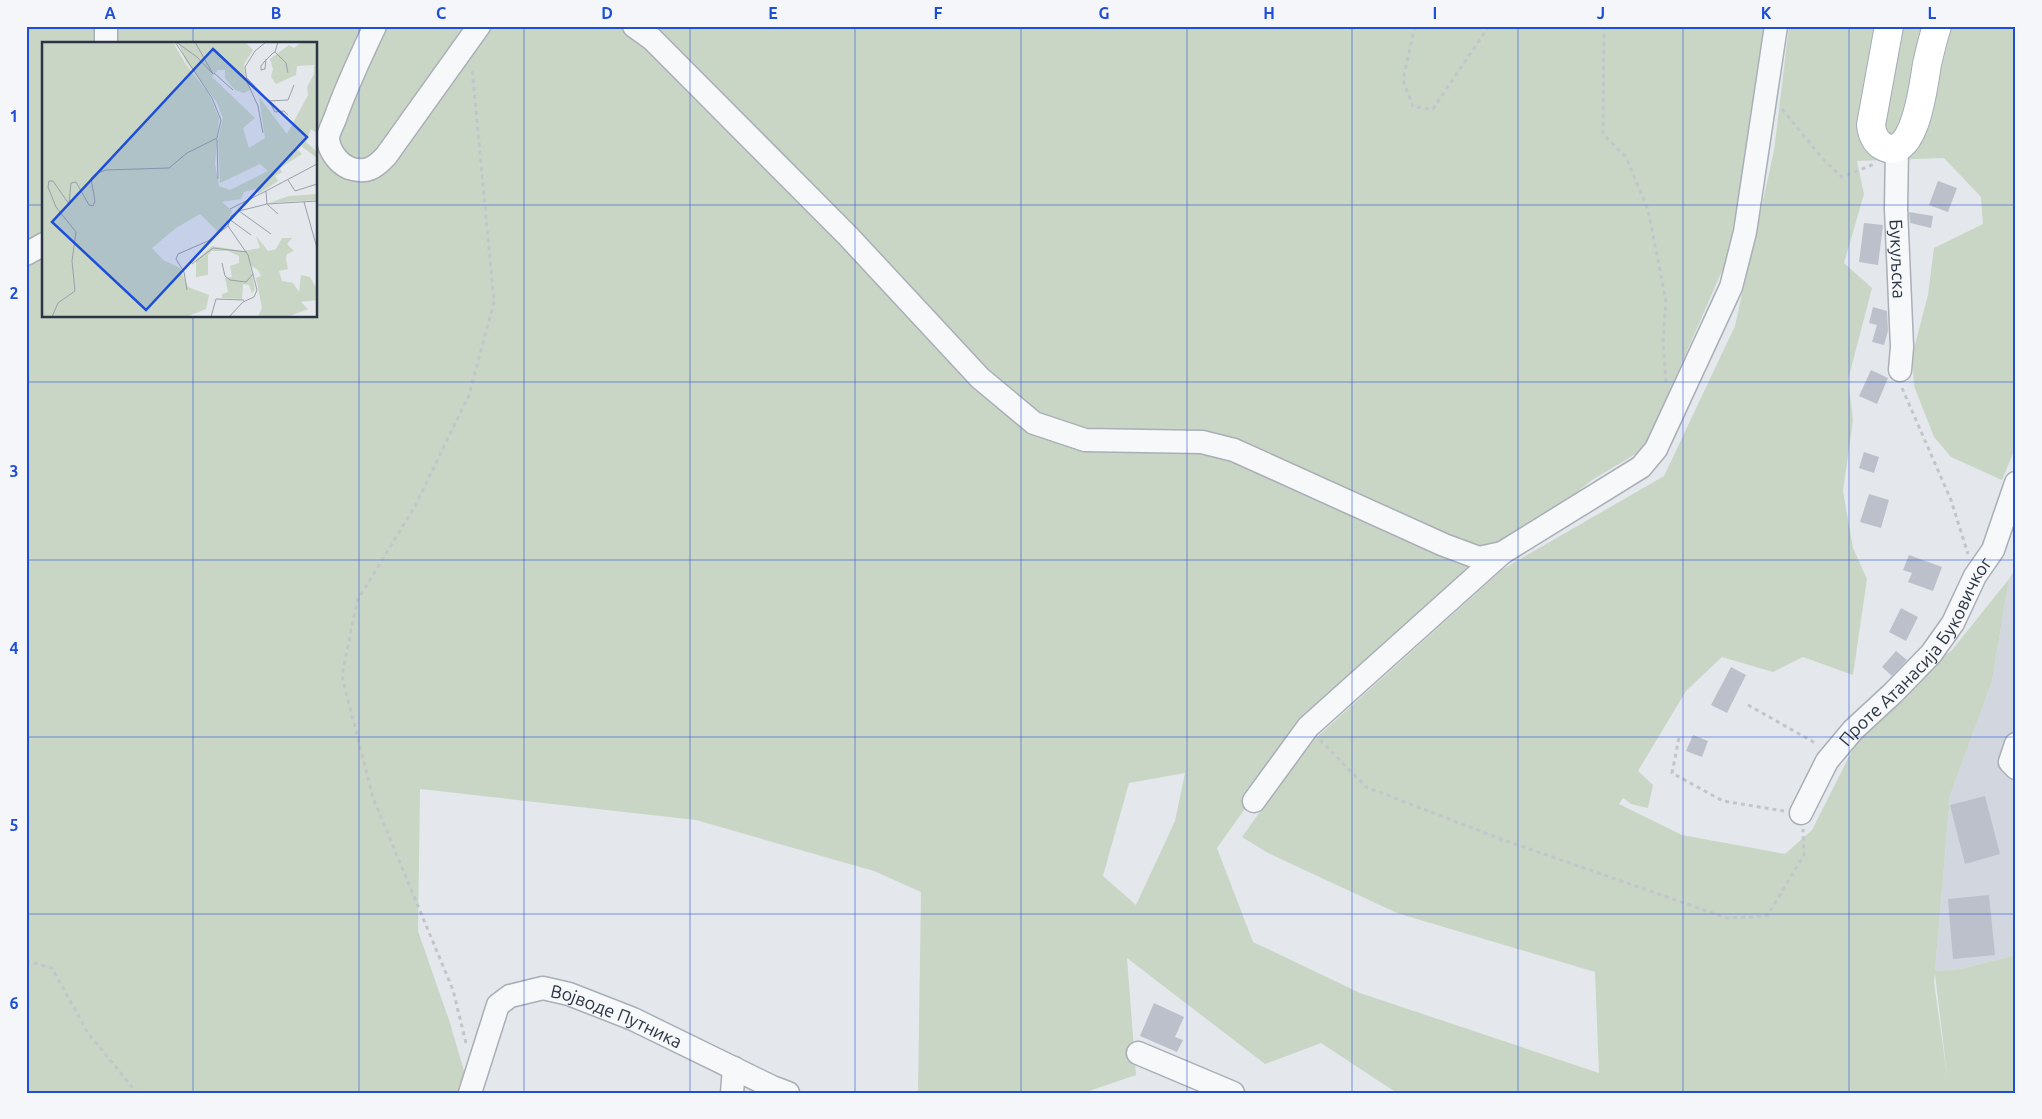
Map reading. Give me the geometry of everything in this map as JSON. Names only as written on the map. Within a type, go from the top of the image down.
[{"type":"main road","points":[[1889,26],[1870,117],[1873,136],[1878,142],[1897,153],[1916,121],[1937,26]]},
{"type":"street","points":[[106,26],[106,42]]},
{"type":"street","points":[[374,26],[328,138],[337,159],[346,166],[358,171],[370,170],[386,156],[474,33]]},
{"type":"street","points":[[634,26],[652,39],[848,236],[980,378],[1034,423],[1085,440],[1202,442],[1234,450],[1444,545],[1479,558],[1502,553]]},
{"type":"street","points":[[1254,800],[1308,728],[1502,553],[1641,467],[1656,449],[1731,287],[1746,232],[1776,26]]},
{"type":"street","name":"Букуљска","points":[[1897,153],[1896,208],[1902,347],[1900,370]]},
{"type":"street","points":[[26,254],[42,245]]},
{"type":"street","name":"Проте Атанасија Буковичког","points":[[1801,813],[1827,761],[1853,730],[1931,654],[1953,623],[1975,576],[1993,550],[2016,483]]},
{"type":"street","points":[[2016,744],[2010,762],[2016,768]]},
{"type":"street","name":"Војводе Путника","points":[[472,1084],[498,1005],[510,996],[543,988],[569,994],[633,1019],[788,1093]]},
{"type":"street","points":[[1138,1053],[1233,1093]]},
{"type":"street","points":[[732,1093],[734,1068]]},
{"type":"path","points":[[1415,26],[1403,80],[1413,108],[1433,109],[1489,26]]},
{"type":"path","points":[[1604,26],[1603,134],[1626,157],[1648,210],[1666,301],[1663,342],[1670,420]]},
{"type":"path","points":[[472,1084],[453,990],[373,798],[342,676],[357,601],[415,506],[469,395],[494,302],[479,151],[474,33]]},
{"type":"path","points":[[1764,98],[1786,111],[1823,159],[1842,177],[1897,153]]},
{"type":"path","points":[[1900,370],[1900,384],[1951,500],[1975,576]]},
{"type":"path","points":[[1748,705],[1833,754]]},
{"type":"path","points":[[1308,728],[1366,787],[1500,839],[1727,918],[1767,916],[1804,855],[1801,813],[1723,802],[1672,773],[1679,738]]},
{"type":"path","points":[[26,961],[52,968],[88,1033],[137,1093]]},
{"type":"shaded area","points":[[2016,568],[2016,955],[1960,969],[1935,971],[1950,796],[1992,681],[2009,579]]},
{"type":"green space","points":[[26,26],[1765,26],[1736,239],[1644,449],[1592,480],[1326,695],[1217,848],[1253,942],[1360,993],[1599,1073],[1595,972],[1397,913],[1268,853],[1242,837],[1306,747],[1503,569],[1664,476],[1735,326],[1774,151],[1789,26],[2016,26],[2016,446],[2002,480],[1951,457],[1934,437],[1914,386],[1912,356],[1928,295],[1934,248],[1983,224],[1981,197],[1944,158],[1857,161],[1864,194],[1844,263],[1872,288],[1848,380],[1853,420],[1843,491],[1853,548],[1867,579],[1853,675],[1803,657],[1773,672],[1722,657],[1686,691],[1638,771],[1653,785],[1648,808],[1631,804],[1623,798],[1619,804],[1682,835],[1785,854],[1812,830],[1867,721],[1952,650],[2009,579],[1992,681],[1950,796],[1935,971],[1960,969],[2016,955],[2016,1093],[1397,1093],[1321,1043],[1265,1064],[1127,958],[1136,1075],[1083,1093],[918,1093],[921,892],[874,871],[696,820],[420,789],[418,931],[450,1023],[467,1081],[461,1093],[26,1093]],"holes":[[[1185,773],[1175,821],[1136,905],[1103,876],[1129,783]],[[1935,974],[1948,1082],[1934,982]]]},
{"type":"building","points":[[1938,181],[1957,188],[1948,212],[1929,205]]},
{"type":"building","points":[[1909,212],[1933,216],[1931,228],[1910,223]]},
{"type":"building","points":[[1864,223],[1883,225],[1878,265],[1859,262]]},
{"type":"building","points":[[1873,307],[1887,311],[1888,331],[1884,345],[1872,342],[1877,325],[1869,323]]},
{"type":"building","points":[[1871,370],[1888,378],[1877,404],[1859,396]]},
{"type":"building","points":[[1864,452],[1879,457],[1874,473],[1859,468]]},
{"type":"building","points":[[1869,494],[1889,500],[1881,528],[1860,522]]},
{"type":"building","points":[[1909,555],[1942,567],[1933,591],[1908,582],[1912,573],[1903,570]]},
{"type":"building","points":[[1901,608],[1918,617],[1906,641],[1889,632]]},
{"type":"building","points":[[1896,651],[1907,660],[1892,676],[1882,667]]},
{"type":"building","points":[[1731,667],[1746,675],[1727,713],[1711,705]]},
{"type":"building","points":[[1693,735],[1708,741],[1702,757],[1686,751]]},
{"type":"building","points":[[1985,796],[2000,854],[1965,864],[1950,805]]},
{"type":"building","points":[[1989,895],[1995,955],[1953,959],[1948,899]]},
{"type":"building","points":[[1154,1003],[1184,1017],[1175,1037],[1183,1040],[1177,1052],[1140,1036]]}]
